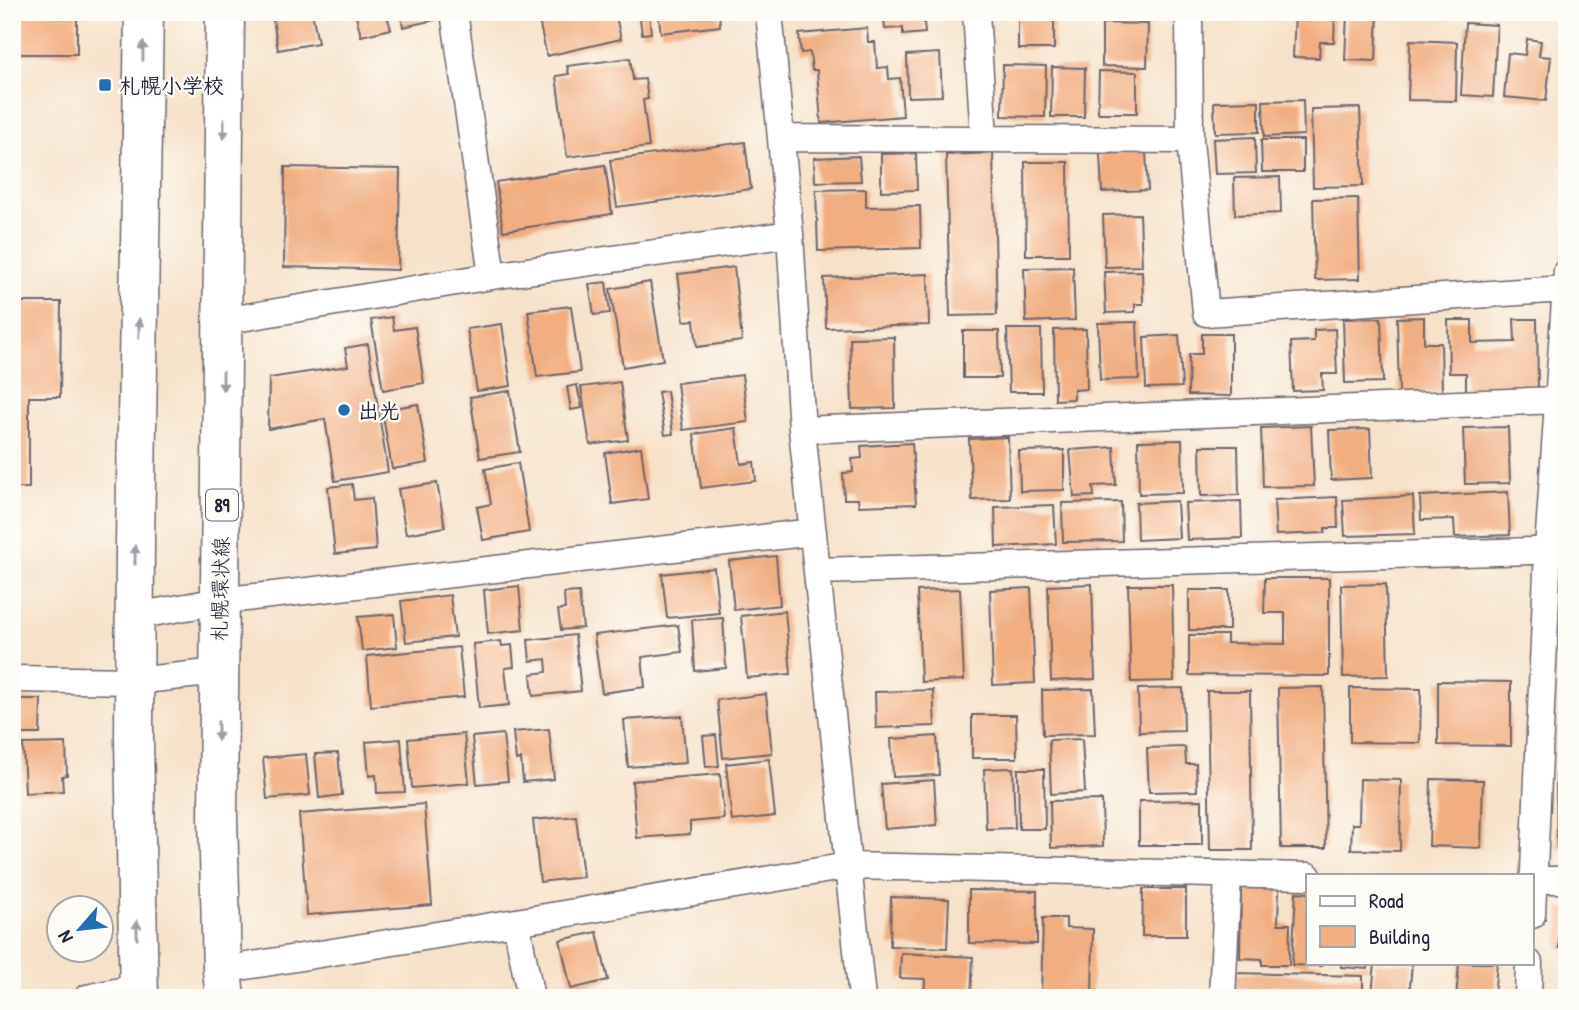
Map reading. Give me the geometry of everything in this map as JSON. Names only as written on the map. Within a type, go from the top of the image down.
[{"type":"main road","points":[[139,992],[134,681],[144,12]]},
{"type":"main road","name":"札幌環状線","points":[[223,984],[218,817],[218,672],[225,12]]},
{"type":"street","points":[[454,12],[492,276]]},
{"type":"street","points":[[769,12],[790,234],[802,430],[862,998]]},
{"type":"street","points":[[976,12],[984,138]]},
{"type":"street","points":[[1189,12],[1190,140],[1206,313],[1566,280],[1558,400],[1557,550],[1533,874]]},
{"type":"street","points":[[781,138],[1190,140]]},
{"type":"street","points":[[223,321],[492,276],[790,234]]},
{"type":"street","points":[[802,430],[1558,400]]},
{"type":"street","points":[[135,616],[220,601],[813,532]]},
{"type":"street","points":[[817,571],[1557,550]]},
{"type":"street","points":[[12,678],[134,681],[218,672]]},
{"type":"street","points":[[223,984],[516,922],[848,866],[1306,876]]},
{"type":"street","points":[[1222,998],[1228,875]]},
{"type":"street","points":[[1534,880],[1567,880]]},
{"type":"street","points":[[516,922],[531,998]]},
{"type":"street","points":[[1528,998],[1530,964]]},
{"type":"street","points":[[87,998],[139,992]]},
{"type":"building","points":[[12,12],[77,12],[77,54],[12,54]]},
{"type":"building","points":[[312,12],[318,43],[278,50],[272,13]]},
{"type":"building","points":[[355,12],[386,12],[391,29],[361,36]]},
{"type":"building","points":[[400,12],[438,12],[439,19],[403,27]]},
{"type":"building","points":[[537,12],[615,12],[621,39],[547,56]]},
{"type":"building","points":[[639,12],[649,12],[651,33],[642,34]]},
{"type":"building","points":[[658,12],[719,12],[720,26],[661,33]]},
{"type":"building","points":[[808,12],[847,12],[848,14],[808,17]]},
{"type":"building","points":[[883,12],[923,12],[925,33],[903,35],[903,28],[885,29]]},
{"type":"building","points":[[1018,12],[1054,12],[1054,49],[1018,49]]},
{"type":"building","points":[[1094,12],[1136,12],[1136,19],[1094,19]]},
{"type":"building","points":[[1212,12],[1251,12],[1252,15],[1212,16]]},
{"type":"building","points":[[1295,12],[1335,12],[1334,42],[1320,42],[1319,58],[1293,57]]},
{"type":"building","points":[[1347,12],[1378,12],[1376,61],[1345,60]]},
{"type":"building","points":[[1102,23],[1148,24],[1147,67],[1102,66]]},
{"type":"building","points":[[1465,23],[1497,25],[1493,97],[1461,95]]},
{"type":"building","points":[[867,28],[868,42],[875,42],[877,68],[888,67],[889,79],[900,78],[903,116],[821,123],[817,70],[812,70],[810,52],[801,53],[799,34]]},
{"type":"building","points":[[1527,39],[1541,41],[1539,56],[1551,57],[1546,101],[1504,97],[1508,53],[1525,55]]},
{"type":"building","points":[[1410,40],[1457,42],[1456,101],[1408,100]]},
{"type":"building","points":[[940,53],[942,96],[908,97],[907,55]]},
{"type":"building","points":[[630,58],[633,80],[645,79],[648,99],[643,100],[649,147],[567,157],[556,76],[569,74],[567,66]]},
{"type":"building","points":[[1003,65],[1046,66],[1045,117],[1002,116]]},
{"type":"building","points":[[1052,67],[1085,68],[1084,117],[1051,117]]},
{"type":"building","points":[[1099,71],[1137,72],[1137,113],[1098,113]]},
{"type":"building","points":[[1303,100],[1304,135],[1264,137],[1263,101]]},
{"type":"building","points":[[1259,101],[1259,132],[1215,133],[1214,102]]},
{"type":"building","points":[[1360,108],[1363,186],[1313,187],[1311,109]]},
{"type":"building","points":[[1255,137],[1256,173],[1215,174],[1213,139]]},
{"type":"building","points":[[1261,140],[1303,140],[1303,172],[1262,172]]},
{"type":"building","points":[[745,142],[751,189],[617,207],[610,160]]},
{"type":"building","points":[[1146,152],[1148,190],[1102,192],[1100,154]]},
{"type":"building","points":[[916,153],[917,190],[881,191],[881,154]]},
{"type":"building","points":[[993,153],[997,315],[950,316],[946,155]]},
{"type":"building","points":[[859,156],[861,181],[815,182],[814,158]]},
{"type":"building","points":[[1025,162],[1068,162],[1069,255],[1026,255]]},
{"type":"building","points":[[605,165],[612,214],[503,231],[496,182]]},
{"type":"building","points":[[285,167],[400,169],[398,270],[284,267]]},
{"type":"building","points":[[1280,177],[1281,213],[1235,215],[1234,178]]},
{"type":"building","points":[[866,189],[866,207],[920,206],[921,248],[818,251],[816,190]]},
{"type":"building","points":[[1358,198],[1360,279],[1315,280],[1313,199]]},
{"type":"building","points":[[1140,214],[1142,266],[1105,267],[1103,215]]},
{"type":"building","points":[[734,267],[742,341],[697,347],[694,320],[684,321],[678,274]]},
{"type":"building","points":[[1073,267],[1075,320],[1026,322],[1024,268]]},
{"type":"building","points":[[1142,271],[1143,304],[1135,304],[1135,312],[1106,313],[1104,272]]},
{"type":"building","points":[[928,274],[929,325],[826,328],[824,278]]},
{"type":"building","points":[[606,282],[610,313],[594,315],[589,284]]},
{"type":"building","points":[[650,282],[663,360],[623,367],[610,289]]},
{"type":"building","points":[[12,302],[61,302],[60,397],[29,397],[29,488],[12,488]]},
{"type":"building","points":[[571,306],[580,372],[537,377],[528,311]]},
{"type":"building","points":[[392,317],[394,330],[415,327],[424,383],[383,390],[371,320]]},
{"type":"building","points":[[1424,317],[1424,343],[1441,343],[1442,392],[1399,393],[1397,318]]},
{"type":"building","points":[[1381,318],[1383,382],[1345,383],[1343,319]]},
{"type":"building","points":[[1514,319],[1537,319],[1538,390],[1466,391],[1466,373],[1449,373],[1448,320],[1472,320],[1472,343],[1515,342]]},
{"type":"building","points":[[1137,322],[1139,379],[1100,380],[1098,323]]},
{"type":"building","points":[[502,324],[511,386],[477,391],[467,329]]},
{"type":"building","points":[[1007,329],[1041,329],[1042,392],[1009,392]]},
{"type":"building","points":[[1086,329],[1087,389],[1074,390],[1074,399],[1055,400],[1054,330]]},
{"type":"building","points":[[1335,329],[1337,374],[1322,374],[1323,390],[1293,391],[1291,342],[1314,341],[1314,330]]},
{"type":"building","points":[[963,331],[999,331],[1000,378],[963,378]]},
{"type":"building","points":[[1202,334],[1231,334],[1231,396],[1188,395],[1189,354],[1202,354]]},
{"type":"building","points":[[1179,335],[1182,387],[1146,388],[1144,337]]},
{"type":"building","points":[[894,337],[895,408],[852,409],[850,338]]},
{"type":"building","points":[[368,344],[388,472],[335,481],[325,419],[268,429],[269,378],[348,366],[345,348]]},
{"type":"building","points":[[742,375],[748,422],[683,430],[677,383]]},
{"type":"building","points":[[620,382],[628,440],[590,445],[581,387]]},
{"type":"building","points":[[577,385],[582,408],[571,410],[567,387]]},
{"type":"building","points":[[510,391],[520,452],[480,458],[470,397]]},
{"type":"building","points":[[667,391],[673,434],[665,435],[658,392]]},
{"type":"building","points":[[418,404],[428,463],[392,469],[382,410]]},
{"type":"building","points":[[1311,426],[1314,486],[1263,487],[1261,428]]},
{"type":"building","points":[[1508,427],[1510,483],[1465,484],[1463,428]]},
{"type":"building","points":[[736,428],[741,464],[754,462],[756,481],[701,488],[694,434]]},
{"type":"building","points":[[1370,429],[1372,478],[1331,480],[1329,430]]},
{"type":"building","points":[[1008,437],[1010,499],[972,500],[969,439]]},
{"type":"building","points":[[1182,440],[1183,493],[1139,494],[1138,441]]},
{"type":"building","points":[[912,443],[916,504],[859,506],[858,499],[844,499],[843,473],[853,472],[852,459],[862,458],[861,446]]},
{"type":"building","points":[[1200,446],[1238,446],[1239,495],[1201,496]]},
{"type":"building","points":[[641,447],[648,499],[612,504],[605,453]]},
{"type":"building","points":[[1114,447],[1116,485],[1093,486],[1094,496],[1074,497],[1070,450]]},
{"type":"building","points":[[1064,450],[1064,490],[1020,491],[1019,451]]},
{"type":"building","points":[[518,463],[529,532],[483,540],[477,507],[491,504],[485,469]]},
{"type":"building","points":[[437,483],[445,527],[406,534],[398,489]]},
{"type":"building","points":[[352,484],[354,500],[372,498],[376,550],[335,554],[328,487]]},
{"type":"building","points":[[1508,492],[1510,535],[1455,537],[1454,519],[1421,520],[1420,496]]},
{"type":"building","points":[[1413,496],[1415,534],[1345,536],[1343,500]]},
{"type":"building","points":[[1337,497],[1338,528],[1325,528],[1325,533],[1276,535],[1274,500]]},
{"type":"building","points":[[1177,501],[1179,538],[1137,540],[1136,503]]},
{"type":"building","points":[[1241,501],[1242,538],[1187,540],[1185,503]]},
{"type":"building","points":[[1121,502],[1122,541],[1063,542],[1062,503]]},
{"type":"building","points":[[1054,505],[1056,544],[996,547],[995,507]]},
{"type":"building","points":[[776,556],[780,605],[734,610],[729,561]]},
{"type":"building","points":[[714,568],[719,613],[667,618],[662,574]]},
{"type":"building","points":[[1265,578],[1329,578],[1329,676],[1189,675],[1189,635],[1227,635],[1227,643],[1285,644],[1285,613],[1264,613]]},
{"type":"building","points":[[1092,584],[1095,679],[1051,681],[1048,586]]},
{"type":"building","points":[[1386,584],[1388,676],[1343,677],[1341,585]]},
{"type":"building","points":[[1128,585],[1172,585],[1174,681],[1131,682]]},
{"type":"building","points":[[519,586],[523,630],[488,634],[484,590]]},
{"type":"building","points":[[1031,588],[1035,683],[993,685],[990,590]]},
{"type":"building","points":[[960,589],[964,680],[921,682],[917,591]]},
{"type":"building","points":[[1189,590],[1229,590],[1229,630],[1189,630]]},
{"type":"building","points":[[579,592],[583,628],[561,630],[558,610],[565,609],[564,593]]},
{"type":"building","points":[[450,595],[455,637],[406,642],[401,601]]},
{"type":"building","points":[[785,611],[791,674],[747,678],[741,616]]},
{"type":"building","points":[[394,614],[397,647],[362,651],[358,617]]},
{"type":"building","points":[[723,618],[726,668],[695,671],[692,620]]},
{"type":"building","points":[[678,625],[682,652],[642,657],[645,687],[602,693],[594,635]]},
{"type":"building","points":[[575,635],[581,691],[533,696],[531,674],[547,672],[546,659],[530,661],[528,640]]},
{"type":"building","points":[[501,641],[502,646],[512,645],[514,667],[505,668],[509,705],[479,708],[473,644]]},
{"type":"building","points":[[459,647],[464,697],[371,706],[367,656]]},
{"type":"building","points":[[1438,681],[1511,682],[1511,746],[1438,745]]},
{"type":"building","points":[[1323,687],[1326,848],[1281,848],[1278,688]]},
{"type":"building","points":[[1183,688],[1184,731],[1139,732],[1138,689]]},
{"type":"building","points":[[1350,688],[1421,689],[1420,743],[1350,742]]},
{"type":"building","points":[[1093,689],[1095,734],[1043,735],[1042,690]]},
{"type":"building","points":[[933,690],[935,726],[876,728],[875,692]]},
{"type":"building","points":[[1207,691],[1250,691],[1252,850],[1210,850]]},
{"type":"building","points":[[766,694],[772,753],[723,758],[717,700]]},
{"type":"building","points":[[16,699],[41,699],[40,734],[15,734]]},
{"type":"building","points":[[972,715],[1016,715],[1017,758],[972,758]]},
{"type":"building","points":[[682,716],[686,763],[628,767],[624,720]]},
{"type":"building","points":[[549,729],[554,779],[523,782],[521,759],[516,760],[513,732]]},
{"type":"building","points":[[464,734],[469,783],[412,788],[408,739]]},
{"type":"building","points":[[503,734],[508,781],[477,784],[472,737]]},
{"type":"building","points":[[716,735],[719,766],[706,767],[703,736]]},
{"type":"building","points":[[937,736],[939,775],[893,777],[891,739]]},
{"type":"building","points":[[401,739],[405,792],[377,793],[376,775],[369,776],[366,742]]},
{"type":"building","points":[[1082,739],[1085,792],[1051,794],[1049,740]]},
{"type":"building","points":[[66,743],[67,775],[62,776],[63,791],[25,793],[23,744]]},
{"type":"building","points":[[1185,747],[1186,764],[1196,764],[1197,791],[1149,792],[1147,748]]},
{"type":"building","points":[[338,753],[342,795],[319,798],[315,754]]},
{"type":"building","points":[[306,754],[310,795],[267,799],[263,758]]},
{"type":"building","points":[[769,759],[775,816],[732,821],[726,764]]},
{"type":"building","points":[[1013,768],[1015,828],[986,829],[984,769]]},
{"type":"building","points":[[1018,769],[1044,769],[1045,829],[1019,829]]},
{"type":"building","points":[[720,774],[724,819],[690,822],[690,834],[637,838],[632,781]]},
{"type":"building","points":[[1556,775],[1567,775],[1567,847],[1557,847]]},
{"type":"building","points":[[1360,779],[1401,780],[1400,851],[1351,850],[1352,824],[1359,824]]},
{"type":"building","points":[[1431,779],[1483,780],[1481,848],[1429,846]]},
{"type":"building","points":[[934,780],[937,825],[885,829],[881,784]]},
{"type":"building","points":[[1102,800],[1103,846],[1051,848],[1050,801]]},
{"type":"building","points":[[1202,800],[1202,845],[1139,845],[1139,801]]},
{"type":"building","points":[[424,804],[432,905],[307,915],[299,814]]},
{"type":"building","points":[[576,816],[583,877],[540,882],[533,820]]},
{"type":"building","points":[[1241,887],[1279,888],[1278,924],[1290,924],[1289,965],[1262,965],[1262,959],[1240,958]]},
{"type":"building","points":[[1143,889],[1186,889],[1186,936],[1142,936]]},
{"type":"building","points":[[969,890],[1037,891],[1037,944],[969,943]]},
{"type":"building","points":[[1296,892],[1306,893],[1306,964],[1321,966],[1292,965]]},
{"type":"building","points":[[891,897],[949,899],[947,948],[890,946]]},
{"type":"building","points":[[1560,908],[1567,908],[1567,948],[1559,948]]},
{"type":"building","points":[[1043,918],[1066,918],[1066,928],[1093,929],[1092,998],[1041,998]]},
{"type":"building","points":[[597,932],[608,980],[571,989],[560,940]]},
{"type":"building","points":[[901,953],[973,957],[971,998],[924,998],[925,979],[900,978]]},
{"type":"building","points":[[1341,964],[1369,964],[1368,969],[1341,967]]},
{"type":"building","points":[[1375,964],[1412,964],[1409,998],[1372,995]]},
{"type":"building","points":[[1459,964],[1497,964],[1494,998],[1456,998]]},
{"type":"building","points":[[1235,973],[1363,976],[1363,998],[1234,998]]},
{"type":"place","name":"札幌小学校","points":[[105,85]]},
{"type":"place","name":"出光","points":[[344,410]]}]
